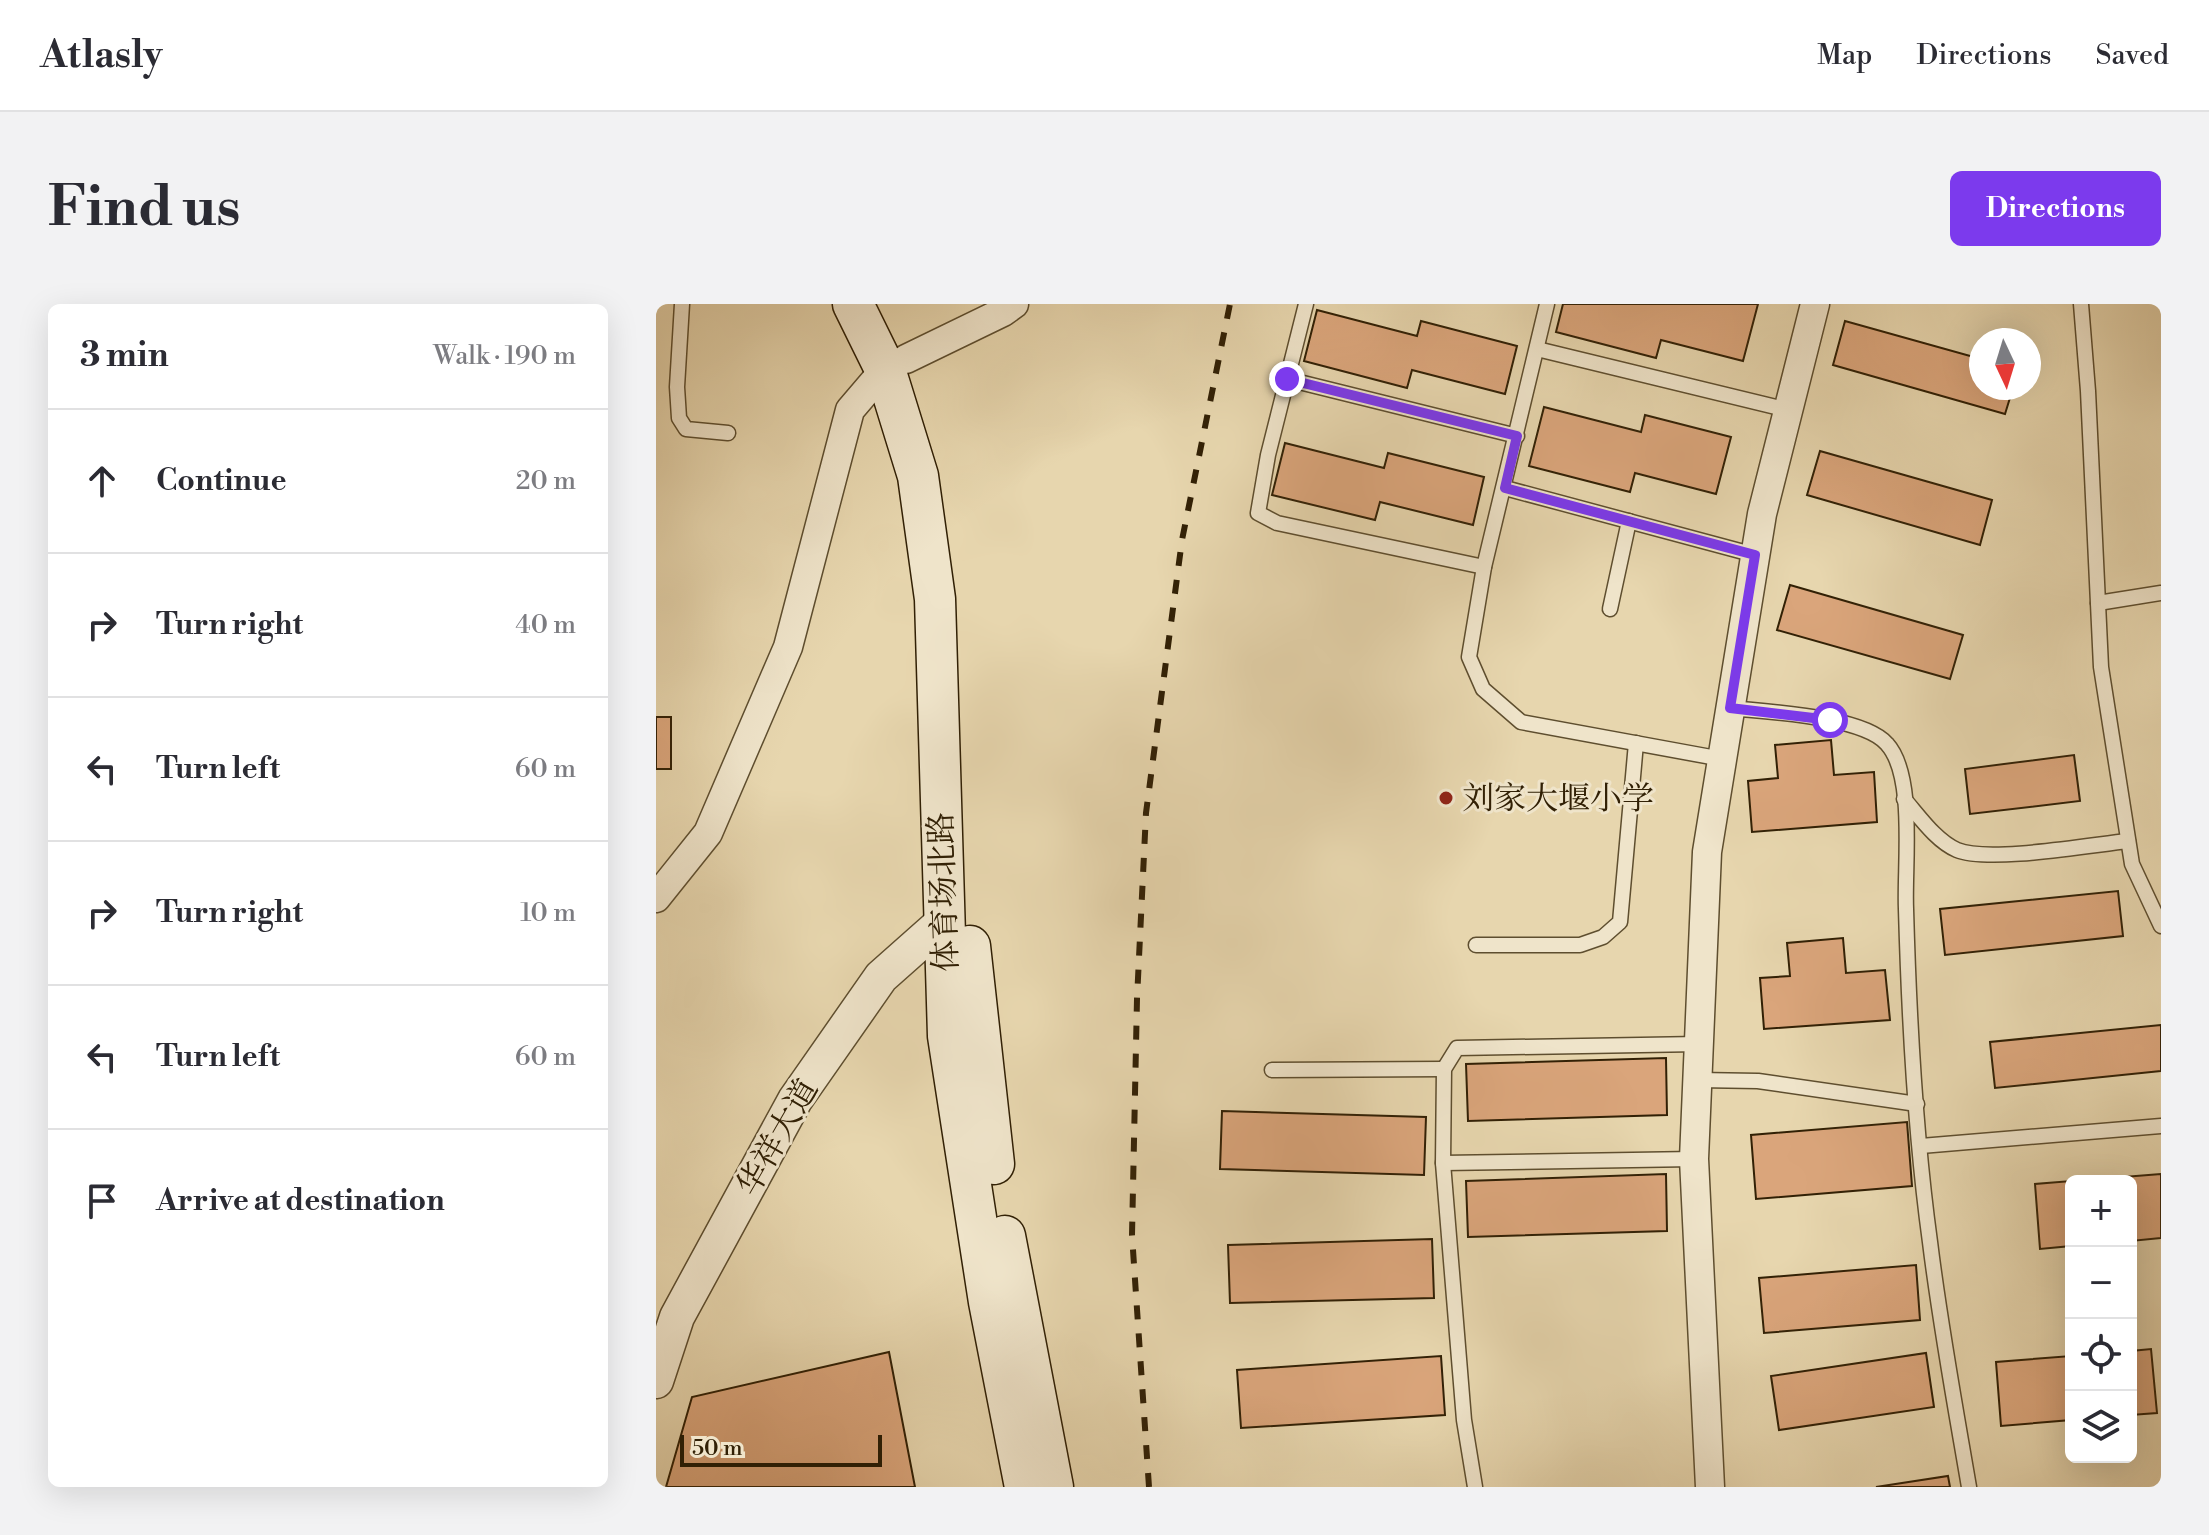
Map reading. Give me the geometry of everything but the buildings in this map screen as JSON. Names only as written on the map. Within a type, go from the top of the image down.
[{"type":"main road","name":"体育场北路","points":[[853,304],[895,364],[941,467],[956,586],[967,917],[977,1029],[998,1194],[1053,1487]]},
{"type":"main road","name":"体育场北路","points":[[880,304],[918,476],[935,599],[943,922],[950,1052],[989,1302],[1025,1487]]},
{"type":"street","points":[[656,898],[708,833],[788,647],[850,410],[895,364],[1014,304]]},
{"type":"street","points":[[1710,1487],[1694,1159],[1707,852],[1762,514],[1815,304]]},
{"type":"street","name":"华祥大道","points":[[656,1381],[677,1317],[795,1100],[881,977],[943,922]]},
{"type":"lane","points":[[682,304],[677,387],[679,418],[686,429],[728,433]]},
{"type":"lane","points":[[1306,304],[1268,455],[1258,513],[1277,523],[1484,567]]},
{"type":"lane","points":[[2081,304],[2101,667],[2132,864],[2161,926]]},
{"type":"lane","points":[[1542,305],[1537,349],[1484,567],[1469,657],[1483,689],[1521,722],[1722,759]]},
{"type":"lane","points":[[1537,349],[1788,410]]},
{"type":"lane","points":[[1287,379],[1517,436]]},
{"type":"lane","points":[[1505,488],[1755,555]]},
{"type":"lane","points":[[1610,609],[1629,521]]},
{"type":"lane","points":[[2098,603],[2161,593]]},
{"type":"lane","points":[[1730,708],[1830,720],[1873,732],[1888,744],[1901,767],[1917,1104],[1929,1239],[1969,1487]]},
{"type":"lane","points":[[1476,945],[1580,945],[1603,937],[1620,922],[1636,743]]},
{"type":"lane","points":[[1904,799],[1931,830],[1956,850],[1986,856],[2128,841]]},
{"type":"lane","points":[[1475,1487],[1464,1420],[1443,1163],[1444,1069],[1457,1048],[1699,1044]]},
{"type":"lane","points":[[1272,1070],[1444,1069]]},
{"type":"lane","points":[[1698,1080],[1758,1081],[1917,1104]]},
{"type":"lane","points":[[1921,1146],[2161,1126]]},
{"type":"lane","points":[[1443,1163],[1694,1159]]},
{"type":"railway","points":[[1149,1487],[1132,1235],[1137,999],[1146,813],[1182,540],[1230,304]]},
{"type":"place","name":"刘家大堰小学","points":[[1446,798]]},
{"type":"route","points":[[1287,379],[1517,436],[1505,488],[1755,555],[1730,708],[1830,720]]}]
